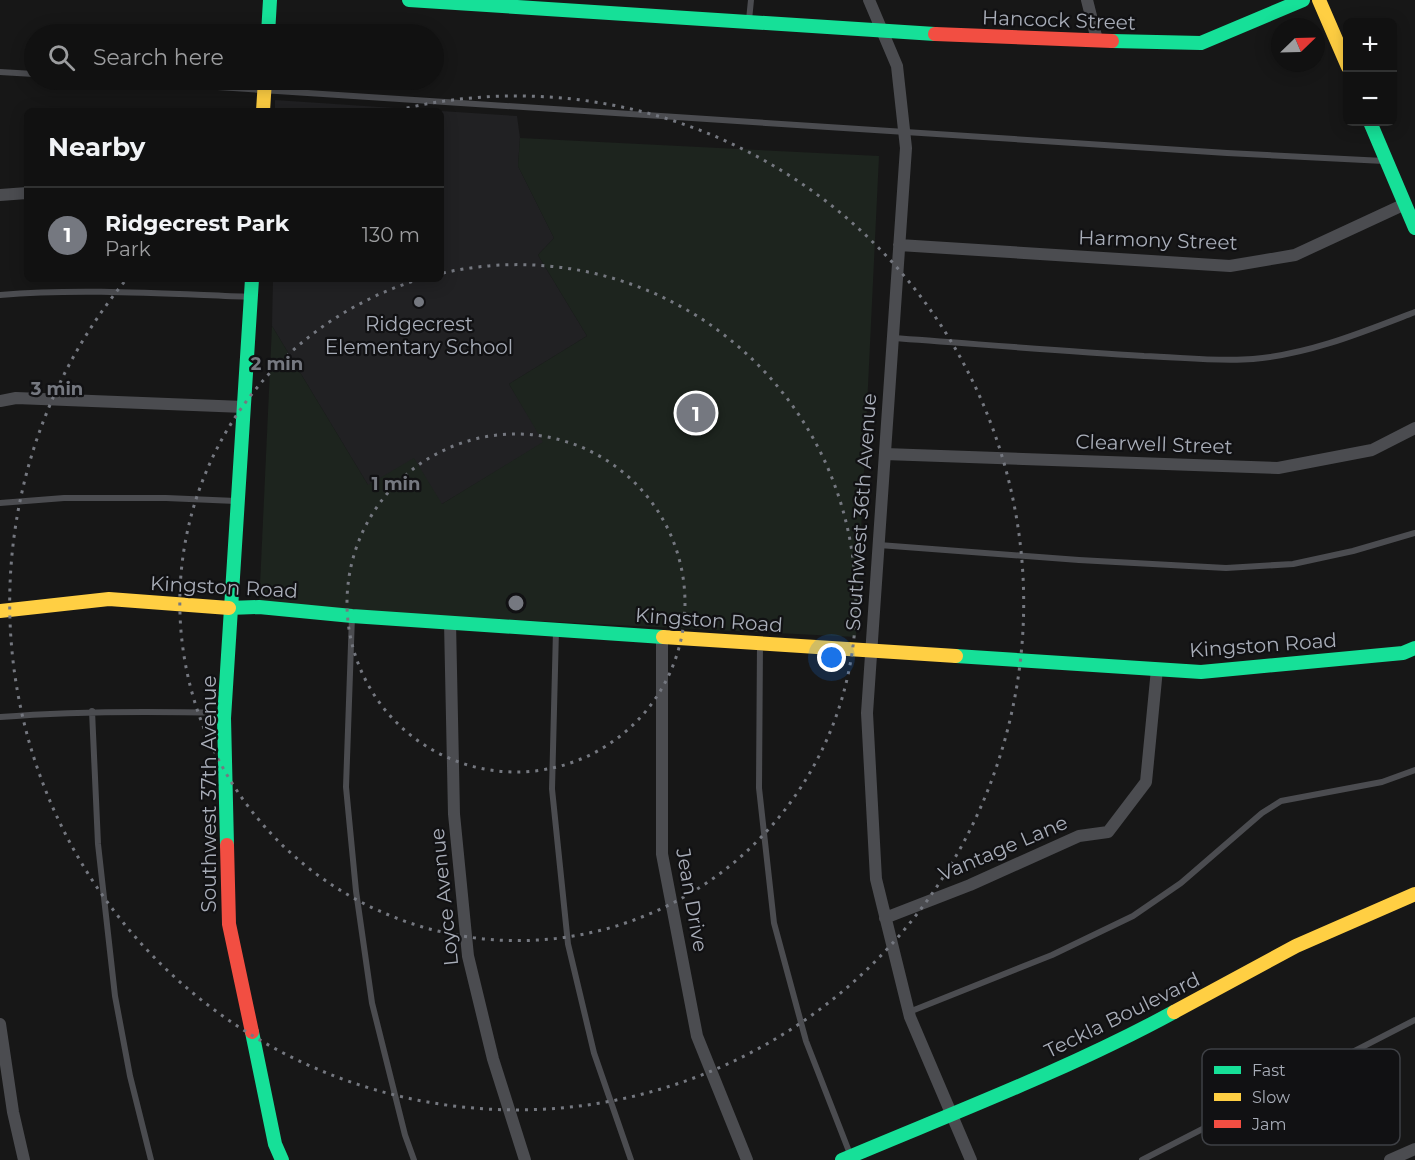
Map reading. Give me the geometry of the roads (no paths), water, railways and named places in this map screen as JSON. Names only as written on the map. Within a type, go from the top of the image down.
[{"type":"street","points":[[269,24],[270,0]]},
{"type":"street","name":"Hancock Street","points":[[409,0],[486,2],[983,37],[1201,43],[1303,0]]},
{"type":"street","name":"Southwest 36th Avenue","points":[[869,0],[897,66],[906,148],[867,713],[876,879],[909,1012],[971,1160]]},
{"type":"street","points":[[1087,0],[1097,40]]},
{"type":"street","points":[[1319,0],[1343,57]]},
{"type":"street","points":[[263,108],[265,90]]},
{"type":"street","points":[[1372,126],[1415,228]]},
{"type":"street","points":[[0,195],[24,193]]},
{"type":"street","name":"Harmony Street","points":[[899,246],[1230,266],[1296,255],[1405,204]]},
{"type":"street","name":"Southwest 37th Avenue","points":[[252,282],[224,713],[229,924],[275,1144],[282,1160]]},
{"type":"street","points":[[0,401],[16,398],[244,407]]},
{"type":"street","name":"Clearwell Street","points":[[885,454],[1278,468],[1372,450],[1415,428]]},
{"type":"street","name":"Kingston Road","points":[[0,611],[109,599],[231,608],[259,607],[352,616],[1201,672],[1404,653],[1415,648]]},
{"type":"street","name":"Loyce Avenue","points":[[450,622],[454,814],[468,956],[493,1059],[525,1160]]},
{"type":"street","name":"Jean Drive","points":[[662,636],[662,854],[698,1036],[747,1160]]},
{"type":"street","name":"Vantage Lane","points":[[885,918],[970,885],[1079,836],[1108,832],[1146,782],[1157,669]]},
{"type":"street","name":"Teckla Boulevard","points":[[847,1158],[1126,1038],[1296,946],[1415,894]]},
{"type":"street","points":[[0,1024],[24,1160]]},
{"type":"street","points":[[1390,1160],[1415,1149]]},
{"type":"lane","points":[[749,22],[751,0]]},
{"type":"lane","points":[[0,72],[24,74]]},
{"type":"lane","points":[[333,90],[904,132],[1387,161]]},
{"type":"lane","points":[[0,295],[37,292],[134,292],[251,297]]},
{"type":"lane","points":[[892,338],[1123,354],[1253,359],[1325,345],[1415,312]]},
{"type":"lane","points":[[0,503],[64,498],[238,501]]},
{"type":"lane","points":[[878,545],[1226,568],[1293,564],[1353,551],[1415,533]]},
{"type":"lane","points":[[352,616],[346,787],[356,891],[372,1003],[405,1135],[414,1160]]},
{"type":"lane","points":[[556,629],[552,789],[568,944],[594,1053],[631,1160]]},
{"type":"lane","points":[[759,643],[759,788],[774,923],[806,1041],[847,1158]]},
{"type":"lane","points":[[92,711],[98,844],[115,996],[130,1076],[152,1160]]},
{"type":"lane","points":[[0,717],[92,711],[224,713]]},
{"type":"lane","points":[[909,1012],[1052,955],[1133,916],[1181,883],[1253,821],[1281,801],[1382,782],[1415,770]]},
{"type":"lane","points":[[1358,1049],[1415,1020]]},
{"type":"lane","points":[[1142,1160],[1202,1129]]},
{"type":"place","name":"Ridgecrest Elementary School","points":[[419,302]]},
{"type":"place","name":"Ridgecrest Park","points":[[696,413]]}]
